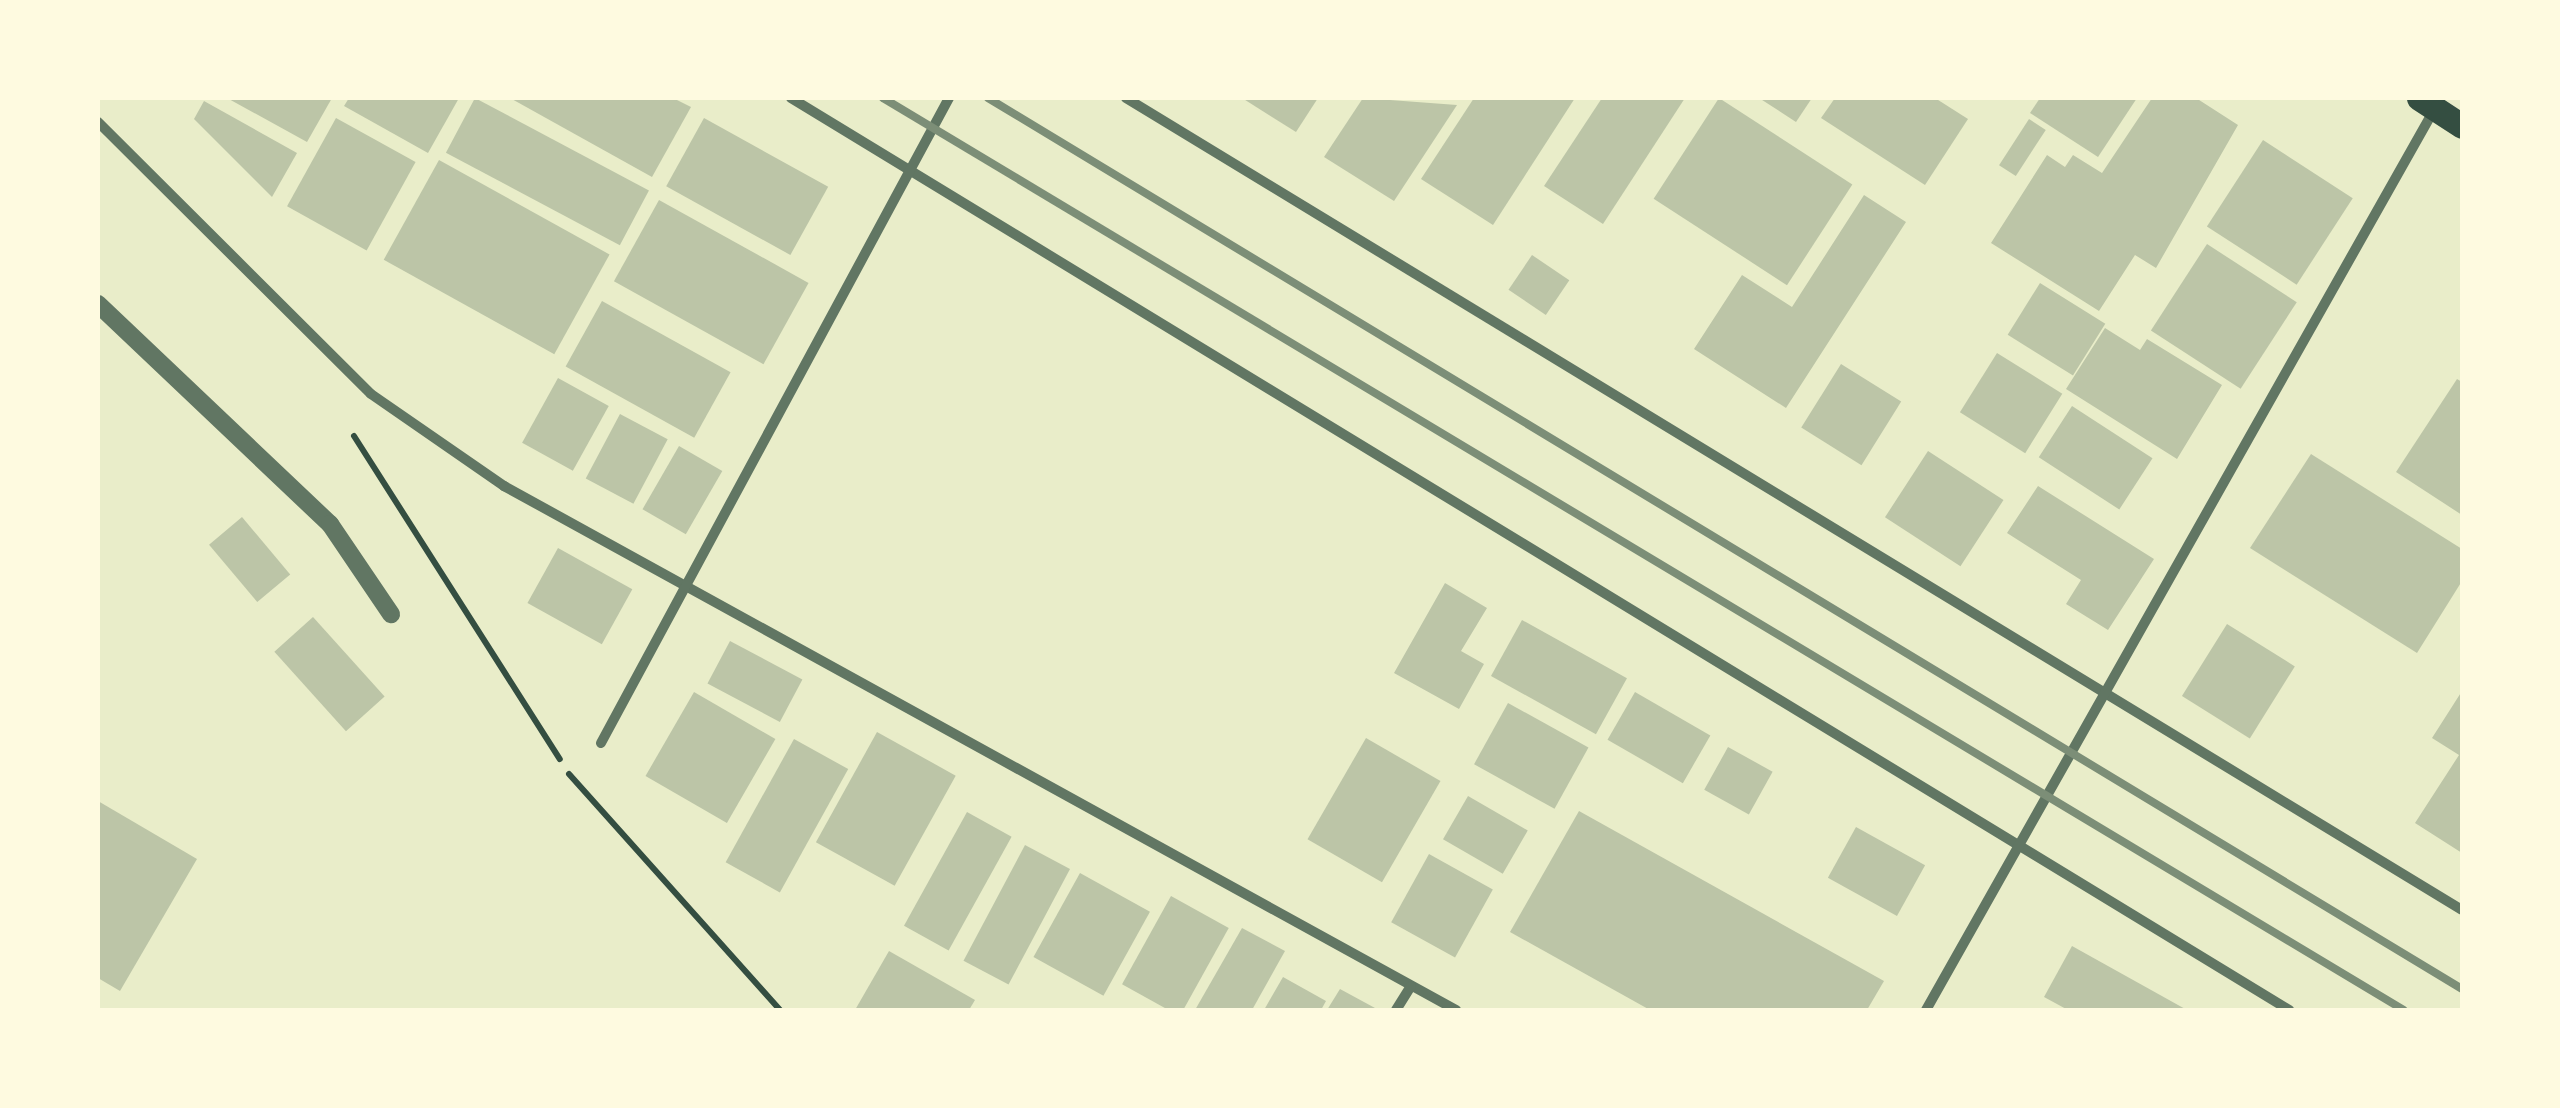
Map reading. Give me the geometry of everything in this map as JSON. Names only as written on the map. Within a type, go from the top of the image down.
[{"type":"main road","points":[[2432,101],[2462,126]]},
{"type":"street","points":[[791,98],[2018,841],[2289,1010]]},
{"type":"street","points":[[600,743],[908,167],[949,98]]},
{"type":"street","points":[[1126,98],[2103,687],[2462,910]]},
{"type":"street","points":[[1926,1010],[2432,101]]},
{"type":"street","points":[[98,122],[372,394],[504,486],[1456,1010]]},
{"type":"street","points":[[98,304],[330,524],[392,614]]},
{"type":"street","points":[[1396,1010],[1410,986]]},
{"type":"path","points":[[347,428],[412,516],[574,783],[780,1010]]},
{"type":"building","points":[[227,98],[332,98],[307,142]]},
{"type":"building","points":[[349,98],[459,98],[428,153],[344,106]]},
{"type":"building","points":[[475,98],[649,190],[620,245],[446,153]]},
{"type":"building","points":[[510,98],[673,98],[691,107],[652,177]]},
{"type":"building","points":[[1242,98],[1318,98],[1296,132]]},
{"type":"building","points":[[1363,98],[1457,105],[1394,201],[1324,157]]},
{"type":"building","points":[[1474,98],[1575,98],[1493,225],[1421,179]]},
{"type":"building","points":[[1602,98],[1685,98],[1603,224],[1544,186]]},
{"type":"building","points":[[1719,98],[1852,185],[1787,285],[1654,199]]},
{"type":"building","points":[[1759,98],[1812,98],[1796,122]]},
{"type":"building","points":[[1835,98],[1935,98],[1968,119],[1925,185],[1821,118]]},
{"type":"building","points":[[2040,98],[2137,98],[2098,157],[2030,113]]},
{"type":"building","points":[[2152,98],[2196,98],[2238,125],[2156,268],[2135,255],[2099,311],[1991,243],[2047,155],[2065,167],[2073,155],[2102,173]]},
{"type":"building","points":[[204,101],[297,153],[272,197],[194,119]]},
{"type":"building","points":[[336,118],[416,162],[367,250],[287,206]]},
{"type":"building","points":[[704,118],[828,187],[790,255],[666,186]]},
{"type":"building","points":[[2029,119],[2046,130],[2016,176],[1999,165]]},
{"type":"building","points":[[2263,140],[2353,198],[2297,285],[2207,226]]},
{"type":"building","points":[[439,160],[610,255],[554,354],[384,260]]},
{"type":"building","points":[[1864,195],[1906,222],[1786,408],[1694,349],[1742,275],[1792,307]]},
{"type":"building","points":[[659,200],[809,283],[763,364],[614,281]]},
{"type":"building","points":[[2207,244],[2297,302],[2241,389],[2151,330]]},
{"type":"building","points":[[1532,255],[1569,280],[1546,315],[1509,290]]},
{"type":"building","points":[[2040,283],[2105,324],[2073,376],[2008,335]]},
{"type":"building","points":[[602,301],[731,372],[694,438],[566,367]]},
{"type":"building","points":[[2105,328],[2140,350],[2147,339],[2222,385],[2177,459],[2066,389]]},
{"type":"building","points":[[1997,353],[2062,394],[2025,453],[1960,412]]},
{"type":"building","points":[[1841,364],[1901,402],[1861,465],[1801,428]]},
{"type":"building","points":[[558,378],[609,406],[573,471],[522,443]]},
{"type":"building","points":[[2457,379],[2462,382],[2462,515],[2396,472]]},
{"type":"building","points":[[2072,406],[2153,458],[2119,509],[2039,457]]},
{"type":"building","points":[[620,414],[668,439],[633,504],[586,478]]},
{"type":"building","points":[[679,446],[722,471],[686,534],[642,509]]},
{"type":"building","points":[[1928,451],[2003,500],[1960,566],[1885,517]]},
{"type":"building","points":[[2311,454],[2462,549],[2462,581],[2417,653],[2250,548]]},
{"type":"building","points":[[2038,486],[2154,559],[2108,630],[2066,604],[2081,580],[2007,533]]},
{"type":"building","points":[[242,517],[290,574],[257,602],[209,545]]},
{"type":"building","points":[[558,548],[632,589],[602,644],[527,603]]},
{"type":"building","points":[[1445,583],[1487,608],[1461,651],[1484,664],[1459,709],[1394,673]]},
{"type":"building","points":[[313,617],[385,697],[346,731],[274,652]]},
{"type":"building","points":[[1522,620],[1627,678],[1596,734],[1491,676]]},
{"type":"building","points":[[2227,624],[2295,666],[2250,738],[2182,696]]},
{"type":"building","points":[[730,641],[802,679],[780,722],[707,683]]},
{"type":"building","points":[[2462,691],[2462,853],[2415,823],[2459,755],[2432,738]]},
{"type":"building","points":[[694,692],[775,739],[727,823],[646,776]]},
{"type":"building","points":[[1635,692],[1710,736],[1683,783],[1608,740]]},
{"type":"building","points":[[1508,703],[1588,748],[1555,809],[1474,764]]},
{"type":"building","points":[[877,732],[956,776],[895,886],[816,842]]},
{"type":"building","points":[[1366,738],[1440,781],[1382,882],[1308,839]]},
{"type":"building","points":[[794,739],[848,769],[780,892],[726,862]]},
{"type":"building","points":[[1728,747],[1773,772],[1749,815],[1704,790]]},
{"type":"building","points":[[1468,796],[1528,830],[1503,874],[1443,839]]},
{"type":"building","points":[[98,801],[197,859],[120,991],[98,978]]},
{"type":"building","points":[[1579,811],[1884,981],[1867,1010],[1650,1010],[1510,932]]},
{"type":"building","points":[[967,812],[1012,837],[949,950],[904,926]]},
{"type":"building","points":[[1856,827],[1925,865],[1897,916],[1828,878]]},
{"type":"building","points":[[1025,845],[1070,869],[1009,985],[963,961]]},
{"type":"building","points":[[1429,854],[1493,889],[1455,958],[1391,922]]},
{"type":"building","points":[[1080,873],[1150,912],[1103,996],[1033,957]]},
{"type":"building","points":[[1171,896],[1229,928],[1183,1010],[1168,1010],[1122,984]]},
{"type":"building","points":[[1242,928],[1285,951],[1252,1010],[1195,1010]]},
{"type":"building","points":[[2072,946],[2187,1010],[2068,1010],[2044,997]]},
{"type":"building","points":[[889,951],[975,1000],[969,1010],[855,1010]]},
{"type":"building","points":[[1283,977],[1326,1001],[1321,1010],[1264,1010]]},
{"type":"building","points":[[1340,989],[1375,1008],[1374,1010],[1327,1010]]},
{"type":"railway","points":[[883,98],[2404,1010]]},
{"type":"railway","points":[[988,98],[2462,989]]}]
